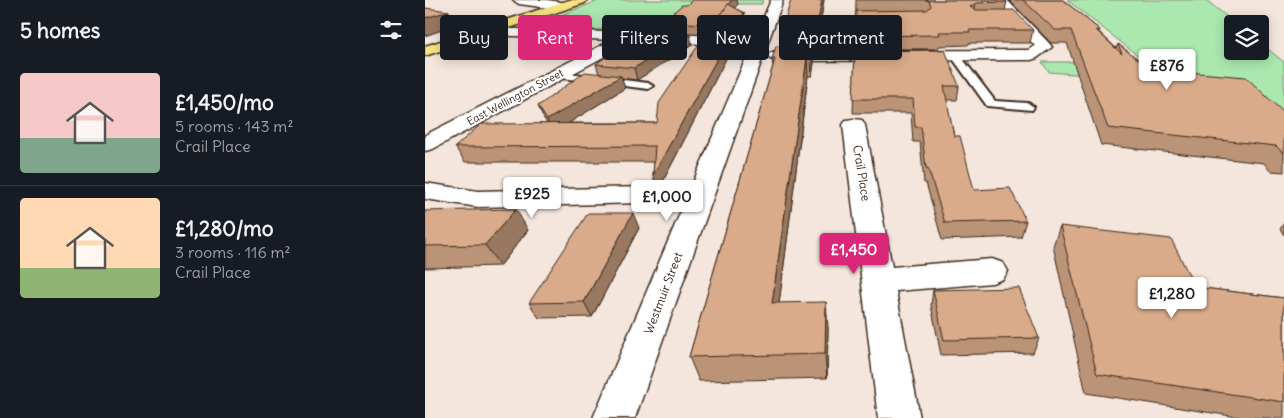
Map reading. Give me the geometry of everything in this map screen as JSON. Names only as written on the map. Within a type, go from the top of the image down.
[{"type":"main road","points":[[508,24],[581,0]]},
{"type":"main road","points":[[425,51],[440,46]]},
{"type":"street","points":[[519,0],[563,6]]},
{"type":"street","name":"Westmuir Street","points":[[769,20],[777,0]]},
{"type":"street","points":[[902,56],[1035,55],[1044,47],[1043,45],[1013,18],[1000,0]]},
{"type":"street","points":[[508,31],[602,35]]},
{"type":"street","name":"East Wellington Street","points":[[425,144],[602,51]]},
{"type":"street","name":"Westmuir Street","points":[[614,418],[753,60]]},
{"type":"street","name":"Crail Place","points":[[854,125],[899,418]]},
{"type":"street","points":[[425,191],[478,199],[643,195]]},
{"type":"street","points":[[879,280],[992,271]]},
{"type":"lane","points":[[956,56],[991,104],[1029,107]]},
{"type":"lane","points":[[558,75],[648,86]]},
{"type":"green space","points":[[601,0],[763,0],[762,4],[700,4],[692,7],[685,15],[602,15],[602,30],[592,30],[592,15],[560,15]]},
{"type":"green space","points":[[1067,0],[1206,0],[1225,15],[1224,60],[1269,60],[1269,50],[1284,62],[1284,119],[1247,88],[1049,72],[1042,62],[1080,62],[1155,69]]},
{"type":"building","points":[[692,0],[732,0],[719,15],[697,15],[697,23],[687,23],[687,15],[670,15],[682,5],[687,5]]},
{"type":"building","points":[[791,0],[822,0],[819,15],[786,15]]},
{"type":"building","points":[[925,0],[1004,0],[1007,2],[976,3],[970,7],[976,10],[1014,10],[1033,30],[969,30],[970,32],[939,32],[940,35],[902,35],[902,15],[856,15],[856,11],[927,10],[931,6],[929,1]]},
{"type":"building","points":[[1023,0],[1063,0],[1100,30],[1096,30],[1122,54],[1118,44],[1151,69],[1246,77],[1284,113],[1284,153],[1276,146],[1108,128],[1071,30],[1055,30]]},
{"type":"building","points":[[728,4],[744,13],[743,15],[721,15]]},
{"type":"building","points":[[425,8],[449,11],[425,18]]},
{"type":"building","points":[[776,46],[779,46],[779,60],[807,60],[772,303],[826,302],[825,354],[689,357],[775,59],[772,59]]},
{"type":"building","points":[[697,47],[697,60],[716,60],[653,175],[655,146],[455,147],[481,124],[657,123],[659,103]]},
{"type":"building","points":[[902,50],[945,50],[959,86],[944,86],[954,136],[960,136],[974,190],[1010,188],[1026,221],[945,223],[928,168],[926,168],[921,127],[915,127],[913,99],[853,99],[855,60],[902,60]]},
{"type":"building","points":[[602,60],[648,60],[634,68],[596,64]]},
{"type":"building","points":[[585,72],[621,76],[547,120],[538,106]]},
{"type":"building","points":[[516,209],[485,245],[425,246],[425,211]]},
{"type":"building","points":[[588,213],[633,213],[584,302],[529,303]]},
{"type":"building","points":[[1060,226],[1171,239],[1195,287],[1284,298],[1284,402],[1097,374]]},
{"type":"building","points":[[1019,288],[1039,338],[944,340],[933,290]]}]
